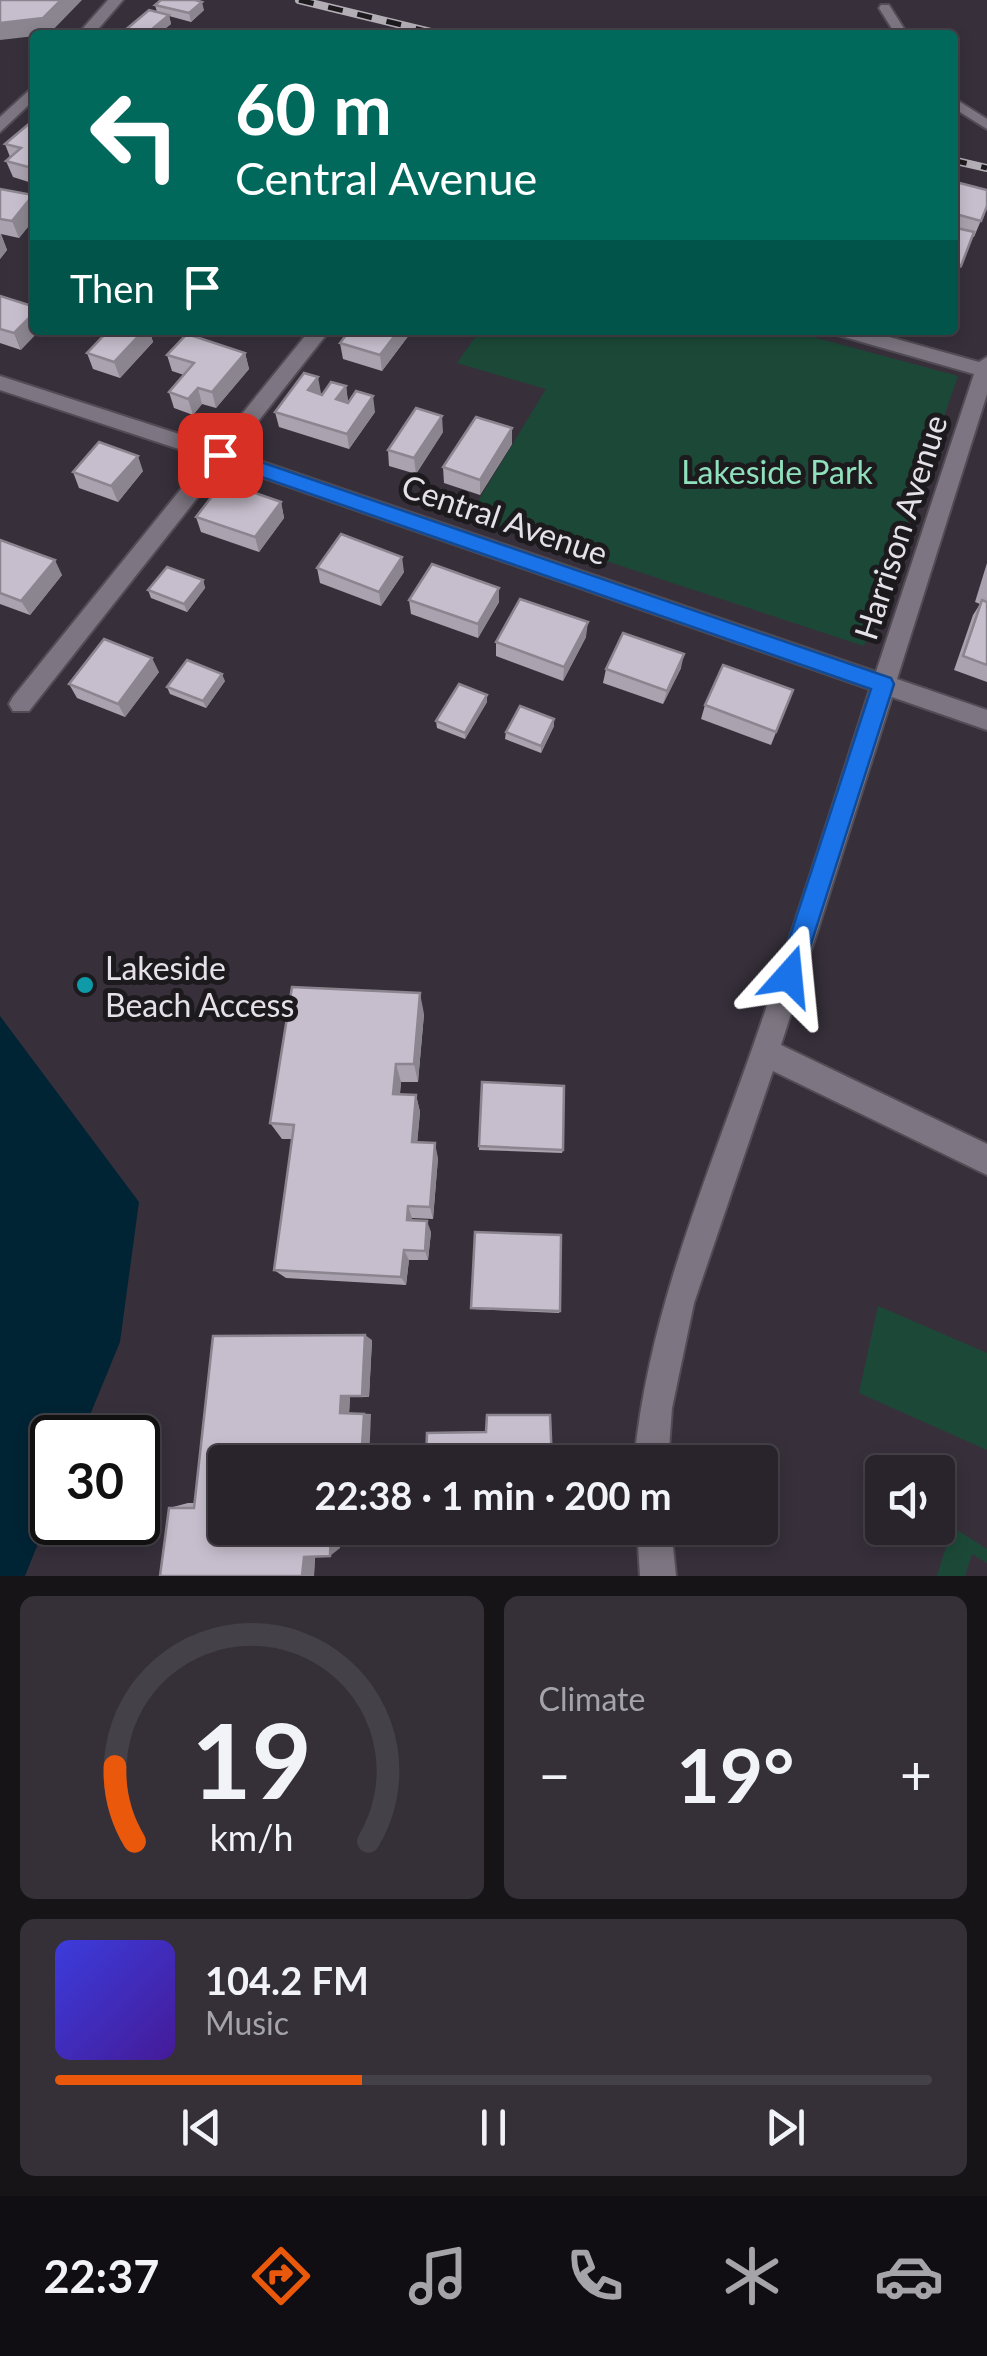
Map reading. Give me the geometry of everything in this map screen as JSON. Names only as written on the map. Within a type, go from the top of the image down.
[{"type":"street","points":[[89,30],[116,0]]},
{"type":"street","points":[[0,128],[30,100]]},
{"type":"street","points":[[20,704],[316,335]]},
{"type":"street","points":[[861,335],[986,367]]},
{"type":"street","name":"Harrison Avenue","points":[[652,1445],[653,1414],[671,1319],[765,1052],[986,367]]},
{"type":"street","name":"Central Avenue","points":[[0,383],[987,720]]},
{"type":"street","points":[[765,1052],[987,1160]]},
{"type":"street","points":[[655,1545],[658,1576]]},
{"type":"lane","points":[[885,8],[899,30]]},
{"type":"lane","points":[[958,105],[987,125]]},
{"type":"green space","name":"Lakeside Park","points":[[477,335],[806,335],[958,376],[864,646],[469,516],[546,389],[457,363]]},
{"type":"green space","points":[[878,1306],[987,1353],[987,1450],[859,1393]]},
{"type":"green space","points":[[955,1529],[987,1549],[987,1563],[972,1554],[965,1576],[937,1576],[946,1545],[955,1545]]},
{"type":"water","points":[[0,1016],[139,1202],[120,1342],[90,1415],[30,1415],[30,1545],[37,1545],[25,1576],[0,1576]]},
{"type":"building","points":[[0,0],[61,0],[43,18],[0,23]]},
{"type":"building","points":[[161,0],[202,2],[189,13],[155,5]]},
{"type":"building","points":[[149,10],[169,15],[151,30],[125,30]]},
{"type":"building","points":[[30,123],[30,167],[6,161],[21,148],[5,144]]},
{"type":"building","points":[[958,183],[987,190],[987,206],[981,221],[958,215]]},
{"type":"building","points":[[0,189],[30,194],[12,221],[0,219]]},
{"type":"building","points":[[958,228],[974,232],[958,265]]},
{"type":"building","points":[[0,296],[30,305],[30,317],[14,333],[0,329]]},
{"type":"building","points":[[104,335],[139,335],[114,362],[87,353]]},
{"type":"building","points":[[186,335],[245,353],[212,392],[198,388],[188,399],[169,392],[194,363],[167,355]]},
{"type":"building","points":[[346,335],[395,335],[380,355],[340,343]]},
{"type":"building","points":[[304,373],[318,377],[308,390],[322,395],[331,382],[346,386],[336,399],[348,403],[356,391],[373,396],[347,434],[275,412]]},
{"type":"building","points":[[416,408],[442,416],[414,458],[388,450]]},
{"type":"building","points":[[476,417],[512,428],[480,480],[443,467]]},
{"type":"building","points":[[99,442],[138,456],[111,486],[73,472]]},
{"type":"building","points":[[223,482],[281,502],[255,537],[196,517]]},
{"type":"building","points":[[341,534],[402,557],[379,592],[317,568]]},
{"type":"building","points":[[0,540],[55,560],[21,601],[0,593]]},
{"type":"building","points":[[432,564],[499,588],[478,624],[409,600]]},
{"type":"building","points":[[167,567],[203,580],[184,604],[148,590]]},
{"type":"building","points":[[520,599],[588,622],[564,667],[496,642]]},
{"type":"building","points":[[982,600],[987,602],[987,665],[963,656]]},
{"type":"building","points":[[623,633],[684,654],[667,691],[606,669]]},
{"type":"building","points":[[104,639],[152,658],[118,704],[69,684]]},
{"type":"building","points":[[187,660],[222,674],[203,701],[167,687]]},
{"type":"building","points":[[723,665],[793,690],[776,732],[705,705]]},
{"type":"building","points":[[459,684],[487,695],[465,733],[436,721]]},
{"type":"building","points":[[520,706],[554,719],[541,746],[506,732]]},
{"type":"building","points":[[292,987],[420,993],[414,1064],[396,1064],[393,1094],[416,1095],[412,1142],[435,1143],[430,1207],[408,1206],[407,1220],[427,1221],[425,1251],[404,1250],[401,1277],[274,1270],[294,1125],[270,1123]]},
{"type":"building","points":[[482,1082],[564,1086],[563,1150],[479,1146]]},
{"type":"building","points":[[475,1232],[561,1235],[560,1311],[471,1308]]},
{"type":"building","points":[[365,1335],[362,1396],[341,1396],[340,1413],[364,1414],[362,1445],[208,1445],[208,1545],[330,1545],[330,1556],[304,1557],[302,1576],[160,1576],[169,1508],[194,1508],[213,1336]]},
{"type":"building","points":[[487,1415],[550,1415],[551,1445],[427,1445],[427,1433],[486,1432]]},
{"type":"railway","points":[[299,0],[422,30]]},
{"type":"railway","points":[[958,161],[987,168]]},
{"type":"place","name":"Lakeside Beach Access","points":[[85,985]]},
{"type":"route","points":[[220,455],[883,684],[789,976]]}]
